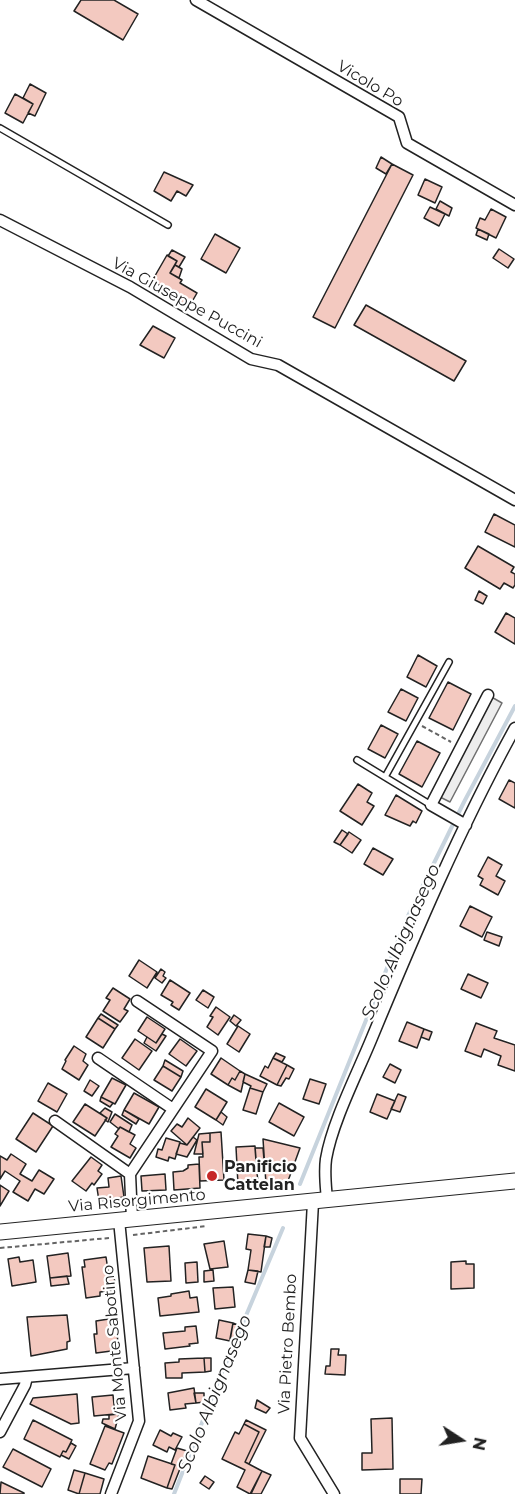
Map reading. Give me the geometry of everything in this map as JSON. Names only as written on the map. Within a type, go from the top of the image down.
[{"type":"main road","points":[[320,1201],[515,1180]]},
{"type":"main road","name":"Via Risorgimento","points":[[0,1232],[128,1225],[320,1201]]},
{"type":"street","name":"Vicolo Po","points":[[196,0],[399,117],[407,143],[515,205]]},
{"type":"street","name":"Via Giuseppe Puccini","points":[[0,220],[130,287],[251,359],[278,365],[515,500]]},
{"type":"street","points":[[488,695],[431,805],[459,821],[515,728]]},
{"type":"street","name":"Via Pietro Bembo","points":[[334,1494],[300,1438],[320,1201],[326,1158],[338,1120],[459,821]]},
{"type":"street","points":[[55,1121],[130,1174],[212,1051],[137,1001]]},
{"type":"street","points":[[98,1058],[173,1109]]},
{"type":"street","name":"Via Monte Sabotino","points":[[111,1494],[139,1421],[134,1368],[128,1225],[130,1174]]},
{"type":"street","points":[[0,1379],[134,1368]]},
{"type":"street","points":[[0,1432],[27,1377]]},
{"type":"lane","points":[[0,128],[168,225]]},
{"type":"lane","points":[[385,777],[449,662]]},
{"type":"lane","points":[[357,760],[431,805]]},
{"type":"path","points":[[415,722],[461,747]]},
{"type":"path","points":[[128,1225],[211,1226]]},
{"type":"path","points":[[0,1248],[109,1238]]},
{"type":"shaded area","points":[[488,695],[502,703],[450,802],[436,795]]},
{"type":"building","points":[[81,0],[114,0],[138,14],[123,40],[74,11]]},
{"type":"building","points":[[30,84],[46,93],[35,116],[28,113],[33,104],[23,98]]},
{"type":"building","points":[[15,94],[33,104],[23,123],[5,113]]},
{"type":"building","points":[[381,157],[392,164],[386,174],[376,168]]},
{"type":"building","points":[[392,164],[413,175],[335,328],[313,317]]},
{"type":"building","points":[[164,172],[193,185],[186,196],[177,191],[171,201],[154,191]]},
{"type":"building","points":[[425,179],[442,187],[435,203],[418,195]]},
{"type":"building","points":[[440,201],[452,208],[449,216],[436,209]]},
{"type":"building","points":[[430,207],[445,214],[439,226],[424,218]]},
{"type":"building","points":[[491,209],[506,217],[496,238],[476,228],[480,218],[485,220]]},
{"type":"building","points":[[478,229],[489,234],[487,240],[476,235]]},
{"type":"building","points":[[215,234],[240,248],[226,273],[201,259]]},
{"type":"building","points":[[499,249],[514,259],[508,268],[493,258]]},
{"type":"building","points":[[172,250],[185,257],[179,267],[175,265],[177,261],[168,256]]},
{"type":"building","points":[[167,255],[177,261],[170,273],[182,280],[180,283],[197,293],[189,307],[173,298],[176,294],[152,281]]},
{"type":"building","points":[[175,265],[182,269],[179,278],[170,273]]},
{"type":"building","points":[[366,305],[466,361],[454,381],[354,325]]},
{"type":"building","points":[[153,326],[175,338],[164,358],[140,345]]},
{"type":"building","points":[[494,514],[515,525],[515,547],[485,532]]},
{"type":"building","points":[[478,546],[514,567],[511,572],[515,574],[513,588],[504,583],[500,589],[465,568]]},
{"type":"building","points":[[479,591],[487,596],[483,604],[475,600]]},
{"type":"building","points":[[506,613],[515,618],[515,644],[495,632]]},
{"type":"building","points":[[418,655],[437,666],[426,687],[407,677]]},
{"type":"building","points":[[448,682],[471,694],[453,730],[429,718]]},
{"type":"building","points":[[401,689],[418,698],[406,721],[388,712]]},
{"type":"building","points":[[381,725],[398,734],[385,758],[368,749]]},
{"type":"building","points":[[417,741],[440,753],[422,787],[399,774]]},
{"type":"building","points":[[509,780],[515,783],[515,808],[499,799]]},
{"type":"building","points":[[358,784],[372,793],[367,802],[374,806],[362,825],[340,811]]},
{"type":"building","points":[[396,795],[422,811],[416,823],[413,821],[410,826],[385,815]]},
{"type":"building","points":[[342,830],[348,834],[340,845],[334,842]]},
{"type":"building","points":[[349,832],[361,840],[352,853],[340,845]]},
{"type":"building","points":[[373,848],[393,859],[383,875],[364,864]]},
{"type":"building","points":[[488,857],[502,865],[496,876],[505,881],[498,895],[480,885],[483,879],[478,876]]},
{"type":"building","points":[[470,906],[492,917],[482,937],[460,926]]},
{"type":"building","points":[[487,932],[502,937],[499,946],[484,940]]},
{"type":"building","points":[[139,960],[157,972],[147,988],[129,976]]},
{"type":"building","points":[[161,969],[165,972],[163,976],[166,978],[162,983],[155,978]]},
{"type":"building","points":[[468,974],[488,983],[481,998],[461,989]]},
{"type":"building","points":[[170,980],[190,993],[179,1010],[171,1005],[173,1002],[161,995]]},
{"type":"building","points":[[113,988],[130,999],[124,1009],[128,1011],[120,1022],[103,1011],[110,1000],[106,998]]},
{"type":"building","points":[[203,990],[214,997],[208,1008],[196,1000]]},
{"type":"building","points":[[216,1007],[230,1017],[218,1035],[207,1027]]},
{"type":"building","points":[[101,1014],[118,1025],[115,1029],[98,1018]]},
{"type":"building","points":[[234,1015],[241,1020],[236,1026],[230,1021]]},
{"type":"building","points":[[147,1017],[165,1029],[156,1043],[138,1031]]},
{"type":"building","points":[[98,1018],[115,1029],[103,1048],[86,1037]]},
{"type":"building","points":[[407,1022],[424,1029],[417,1048],[399,1041]]},
{"type":"building","points":[[476,1023],[497,1031],[494,1038],[515,1045],[515,1071],[498,1065],[501,1056],[484,1049],[481,1057],[465,1051]]},
{"type":"building","points":[[238,1026],[250,1034],[239,1052],[227,1044]]},
{"type":"building","points":[[424,1029],[432,1032],[429,1040],[421,1037]]},
{"type":"building","points":[[162,1034],[166,1036],[156,1051],[144,1043],[147,1037],[156,1043]]},
{"type":"building","points":[[135,1039],[152,1051],[139,1070],[122,1058]]},
{"type":"building","points":[[180,1039],[197,1051],[186,1066],[169,1054]]},
{"type":"building","points":[[74,1046],[86,1054],[83,1061],[88,1065],[79,1080],[62,1069]]},
{"type":"building","points":[[276,1053],[285,1057],[282,1062],[273,1058]]},
{"type":"building","points":[[221,1058],[240,1071],[235,1080],[232,1078],[228,1085],[211,1074]]},
{"type":"building","points":[[273,1058],[287,1065],[277,1085],[260,1076],[265,1066],[268,1068]]},
{"type":"building","points":[[165,1060],[183,1071],[181,1077],[163,1066]]},
{"type":"building","points":[[390,1064],[401,1070],[395,1083],[383,1077]]},
{"type":"building","points":[[287,1065],[294,1069],[289,1079],[286,1078],[281,1086],[277,1085]]},
{"type":"building","points":[[163,1066],[181,1077],[172,1091],[154,1080]]},
{"type":"building","points":[[240,1071],[245,1074],[241,1092],[228,1085],[232,1078],[235,1080]]},
{"type":"building","points":[[245,1074],[267,1084],[263,1092],[250,1088],[251,1086],[243,1082]]},
{"type":"building","points":[[112,1078],[126,1085],[115,1104],[101,1097]]},
{"type":"building","points":[[310,1079],[326,1084],[319,1104],[303,1099]]},
{"type":"building","points":[[90,1080],[99,1086],[92,1096],[84,1091]]},
{"type":"building","points":[[48,1083],[67,1094],[57,1112],[38,1101]]},
{"type":"building","points":[[250,1088],[263,1092],[256,1114],[243,1110]]},
{"type":"building","points":[[206,1089],[227,1102],[216,1120],[195,1107]]},
{"type":"building","points":[[134,1093],[159,1107],[149,1124],[124,1110]]},
{"type":"building","points":[[377,1094],[395,1101],[387,1119],[370,1112]]},
{"type":"building","points":[[398,1094],[406,1097],[400,1112],[391,1109]]},
{"type":"building","points":[[101,1097],[113,1103],[110,1107],[100,1101]]},
{"type":"building","points":[[279,1103],[304,1117],[294,1136],[269,1122]]},
{"type":"building","points":[[85,1104],[107,1118],[95,1136],[73,1122]]},
{"type":"building","points":[[105,1108],[112,1112],[108,1122],[105,1120],[107,1118],[100,1113]]},
{"type":"building","points":[[124,1110],[139,1119],[136,1124],[122,1115]]},
{"type":"building","points":[[221,1112],[227,1117],[223,1125],[216,1120]]},
{"type":"building","points":[[33,1113],[53,1126],[36,1152],[16,1139]]},
{"type":"building","points":[[115,1114],[132,1125],[129,1132],[120,1127],[119,1129],[110,1122]]},
{"type":"building","points":[[188,1118],[200,1128],[187,1145],[171,1131],[177,1124],[182,1127]]},
{"type":"building","points":[[120,1127],[135,1135],[130,1144],[136,1148],[130,1158],[111,1147],[118,1136],[115,1134]]},
{"type":"building","points":[[221,1132],[224,1180],[200,1181],[199,1157],[203,1157],[202,1142],[210,1142],[210,1133]]},
{"type":"building","points":[[210,1133],[210,1142],[202,1142],[203,1154],[194,1154],[199,1134]]},
{"type":"building","points":[[193,1137],[197,1140],[187,1157],[176,1154],[180,1143],[187,1145]]},
{"type":"building","points":[[166,1138],[180,1142],[175,1159],[169,1157],[168,1161],[156,1157],[158,1149],[162,1150]]},
{"type":"building","points":[[263,1139],[300,1148],[288,1181],[266,1184]]},
{"type":"building","points":[[255,1146],[258,1184],[238,1185],[236,1147]]},
{"type":"building","points":[[255,1148],[263,1148],[264,1160],[256,1161]]},
{"type":"building","points":[[11,1154],[26,1164],[20,1174],[32,1181],[39,1170],[54,1179],[44,1194],[35,1189],[28,1201],[13,1192],[20,1181],[5,1171],[0,1179],[0,1156],[7,1160]]},
{"type":"building","points":[[91,1157],[102,1165],[98,1171],[102,1174],[86,1191],[72,1181]]},
{"type":"building","points":[[199,1164],[200,1188],[174,1190],[173,1172],[183,1171],[188,1168],[188,1165]]},
{"type":"building","points":[[165,1174],[166,1190],[142,1191],[141,1176]]},
{"type":"building","points":[[121,1176],[124,1197],[99,1201],[97,1188],[109,1187],[108,1178]]},
{"type":"building","points":[[0,1185],[9,1191],[0,1206]]},
{"type":"building","points":[[248,1234],[266,1236],[261,1272],[248,1270],[251,1250],[246,1249]]},
{"type":"building","points":[[266,1236],[272,1238],[270,1247],[264,1247]]},
{"type":"building","points":[[224,1241],[228,1267],[210,1269],[204,1244]]},
{"type":"building","points":[[169,1246],[171,1281],[147,1282],[144,1248]]},
{"type":"building","points":[[68,1253],[71,1276],[50,1278],[47,1256]]},
{"type":"building","points":[[19,1257],[20,1262],[33,1260],[36,1282],[12,1286],[8,1259]]},
{"type":"building","points":[[106,1257],[109,1277],[114,1277],[116,1290],[100,1292],[100,1296],[86,1298],[82,1267],[85,1267],[84,1260]]},
{"type":"building","points":[[466,1261],[466,1264],[474,1264],[474,1288],[451,1289],[451,1262]]},
{"type":"building","points":[[197,1262],[198,1282],[186,1283],[185,1263]]},
{"type":"building","points":[[213,1270],[214,1281],[204,1282],[204,1271]]},
{"type":"building","points":[[248,1270],[258,1271],[255,1284],[245,1282]]},
{"type":"building","points":[[67,1276],[69,1284],[51,1286],[50,1278]]},
{"type":"building","points":[[233,1287],[235,1307],[215,1309],[213,1288]]},
{"type":"building","points":[[189,1291],[190,1298],[197,1297],[199,1312],[160,1316],[158,1298]]},
{"type":"building","points":[[67,1315],[70,1341],[67,1342],[67,1349],[31,1356],[27,1317]]},
{"type":"building","points":[[115,1318],[119,1350],[96,1353],[94,1334],[97,1334],[96,1321]]},
{"type":"building","points":[[219,1320],[233,1323],[230,1341],[216,1338]]},
{"type":"building","points":[[233,1323],[240,1326],[235,1341],[230,1339]]},
{"type":"building","points":[[196,1326],[198,1343],[165,1349],[163,1333],[185,1331],[185,1327]]},
{"type":"building","points":[[331,1349],[339,1349],[338,1355],[346,1355],[345,1375],[325,1374],[326,1366],[330,1366]]},
{"type":"building","points":[[204,1358],[211,1358],[211,1371],[205,1372]]},
{"type":"building","points":[[204,1358],[205,1372],[182,1373],[182,1378],[166,1378],[165,1363],[179,1362],[179,1359]]},
{"type":"building","points":[[194,1388],[196,1403],[185,1404],[186,1408],[170,1410],[168,1393]]},
{"type":"building","points":[[194,1393],[204,1393],[204,1402],[196,1403]]},
{"type":"building","points":[[77,1394],[79,1423],[71,1424],[30,1404],[33,1398]]},
{"type":"building","points":[[113,1395],[115,1414],[94,1416],[92,1397]]},
{"type":"building","points":[[257,1400],[270,1408],[266,1413],[255,1408]]},
{"type":"building","points":[[119,1414],[115,1429],[102,1423],[103,1419],[109,1419],[109,1415]]},
{"type":"building","points":[[392,1418],[393,1469],[362,1470],[362,1453],[372,1453],[371,1419]]},
{"type":"building","points":[[33,1420],[72,1440],[66,1452],[63,1451],[60,1457],[24,1439]]},
{"type":"building","points":[[246,1420],[266,1430],[249,1464],[245,1462],[259,1432],[244,1424]]},
{"type":"building","points":[[244,1424],[259,1432],[245,1462],[262,1471],[250,1494],[237,1487],[245,1470],[222,1459],[235,1432],[239,1434]]},
{"type":"building","points":[[105,1426],[124,1433],[112,1464],[109,1463],[105,1470],[90,1464]]},
{"type":"building","points":[[160,1430],[171,1436],[173,1433],[182,1437],[175,1450],[169,1447],[167,1452],[153,1445]]},
{"type":"building","points":[[71,1443],[76,1446],[69,1459],[61,1455],[63,1451],[66,1452]]},
{"type":"building","points":[[177,1448],[187,1451],[172,1489],[167,1488],[175,1465],[171,1464]]},
{"type":"building","points":[[13,1449],[51,1469],[42,1487],[3,1467]]},
{"type":"building","points":[[148,1456],[175,1465],[167,1488],[141,1478]]},
{"type":"building","points":[[74,1470],[85,1473],[79,1494],[68,1490]]},
{"type":"building","points":[[262,1471],[271,1475],[261,1494],[251,1494]]},
{"type":"building","points":[[85,1473],[104,1479],[100,1494],[79,1494]]},
{"type":"building","points":[[205,1476],[214,1482],[209,1489],[200,1483]]},
{"type":"building","points":[[400,1479],[422,1479],[421,1494],[400,1494]]},
{"type":"building","points":[[1,1482],[24,1493],[24,1494],[0,1494]]},
{"type":"waterway","name":"Scolo Albignasego","points":[[300,1184],[408,916],[464,802],[515,706]]},
{"type":"waterway","name":"Scolo Albignasego","points":[[174,1494],[283,1228]]},
{"type":"place","name":"Panificio Cattelan","points":[[212,1176]]}]
